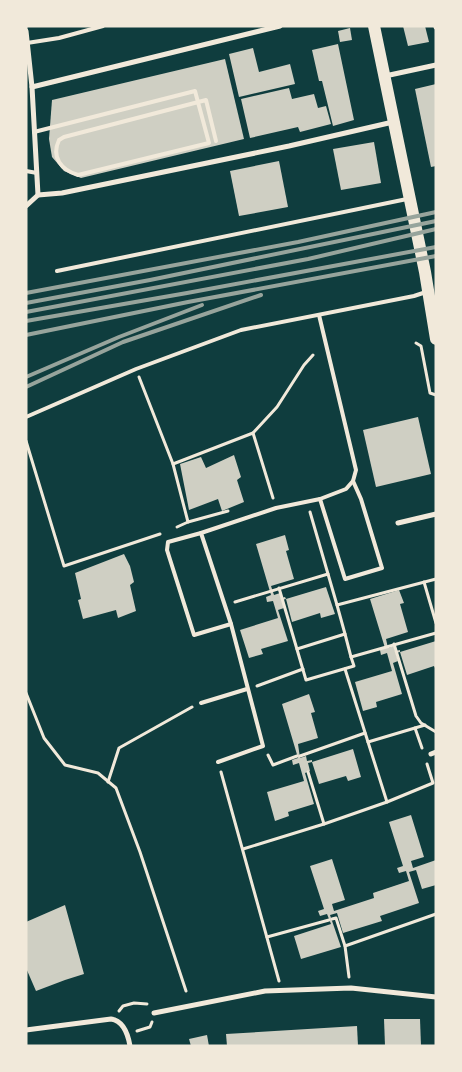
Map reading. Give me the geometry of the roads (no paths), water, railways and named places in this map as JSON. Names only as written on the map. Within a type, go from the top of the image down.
[{"type":"main road","points":[[374,26],[410,199],[436,339]]},
{"type":"street","points":[[32,87],[280,26]]},
{"type":"street","points":[[26,31],[32,87],[38,195]]},
{"type":"street","points":[[385,76],[436,66]]},
{"type":"street","points":[[26,206],[38,195],[62,193],[394,122]]},
{"type":"street","points":[[398,522],[436,514]]},
{"type":"street","points":[[154,1013],[265,991],[351,988],[436,997]]},
{"type":"street","points":[[26,1030],[113,1019],[118,1021],[127,1032],[130,1046]]},
{"type":"lane","points":[[27,43],[59,38],[103,26]]},
{"type":"lane","points":[[34,132],[195,91],[197,100],[200,109],[209,143],[78,175],[63,169],[58,160],[56,147],[59,140],[83,132],[196,102],[206,100],[216,141]]},
{"type":"lane","points":[[26,171],[37,173]]},
{"type":"lane","points":[[57,271],[410,199]]},
{"type":"lane","points":[[26,417],[136,369],[241,330],[414,296],[428,291]]},
{"type":"lane","points":[[230,624],[194,635],[167,550],[168,542],[276,508],[320,499],[346,489],[353,481],[356,470],[319,315]]},
{"type":"lane","points":[[320,499],[345,579],[382,568],[361,499],[353,481]]},
{"type":"lane","points":[[200,533],[225,605],[263,746],[218,762]]},
{"type":"lane","points":[[201,703],[247,690]]},
{"type":"railway","points":[[26,293],[298,242],[436,212]]},
{"type":"railway","points":[[26,303],[150,280],[436,221]]},
{"type":"railway","points":[[26,312],[308,259],[436,229]]},
{"type":"railway","points":[[26,321],[436,247]]},
{"type":"railway","points":[[26,335],[188,302],[436,256]]},
{"type":"railway","points":[[26,387],[123,342],[261,295]]},
{"type":"railway","points":[[26,377],[119,337],[202,305]]}]
